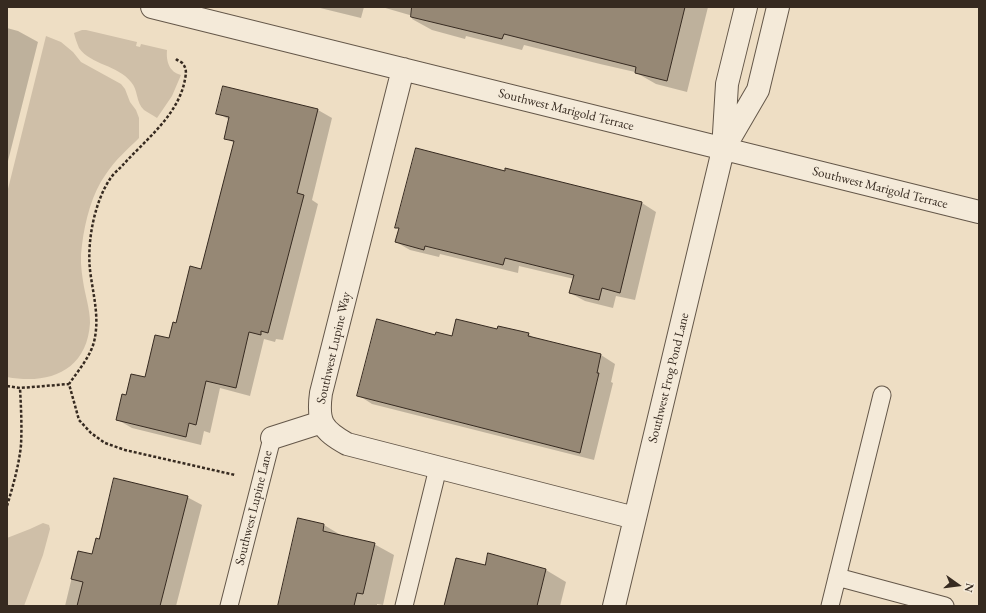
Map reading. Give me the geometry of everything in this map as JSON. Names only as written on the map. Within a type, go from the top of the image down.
[{"type":"street","name":"Southwest Marigold Terrace","points":[[152,7],[723,150],[979,212]]},
{"type":"street","name":"Southwest Frog Pond Lane","points":[[614,606],[723,150],[727,84],[746,7]]},
{"type":"street","name":"Southwest Frog Pond Lane","points":[[723,150],[758,90],[778,7]]},
{"type":"street","name":"Southwest Lupine Way","points":[[403,69],[321,393],[319,409],[322,422],[331,435],[347,444],[635,518]]},
{"type":"street","name":"Southwest Lupine Lane","points":[[272,438],[322,422]]},
{"type":"lane","points":[[830,606],[882,395]]},
{"type":"lane","name":"Southwest Lupine Lane","points":[[229,606],[272,438]]},
{"type":"lane","points":[[404,606],[438,468]]},
{"type":"lane","points":[[837,576],[945,606]]},
{"type":"path","points":[[176,59],[183,64],[186,70],[184,88],[173,109],[160,127],[110,179],[100,198],[94,218],[90,244],[90,270],[95,297],[97,325],[94,344],[69,384],[79,420],[91,433],[105,443],[125,450],[261,481]]},
{"type":"path","points":[[7,386],[20,388],[69,384]]},
{"type":"path","points":[[7,506],[15,478],[21,446],[22,415],[20,388]]},
{"type":"shaded area","points":[[82,30],[137,42],[136,46],[140,47],[141,44],[167,50],[169,66],[177,74],[181,75],[172,96],[157,118],[141,107],[135,88],[126,76],[84,54],[79,48],[74,33]]},
{"type":"shaded area","points":[[46,36],[61,42],[73,52],[81,62],[121,84],[139,118],[139,138],[117,159],[106,174],[93,198],[87,217],[81,250],[81,263],[90,323],[87,339],[82,353],[63,371],[51,376],[37,379],[23,379],[7,377],[7,193]]},
{"type":"shaded area","points":[[43,523],[49,525],[50,529],[43,555],[24,606],[7,606],[7,538]]},
{"type":"building","points":[[412,7],[685,7],[667,81],[635,73],[636,67],[504,34],[502,39],[411,17]]},
{"type":"building","points":[[223,86],[318,109],[297,193],[304,195],[268,333],[261,331],[261,335],[249,332],[236,388],[206,381],[196,425],[189,423],[186,437],[116,420],[122,394],[126,395],[131,374],[145,377],[155,335],[169,338],[173,322],[176,323],[190,266],[201,269],[234,141],[224,139],[229,117],[216,114]]},
{"type":"building","points":[[416,148],[505,171],[505,168],[642,202],[620,293],[602,288],[599,300],[569,293],[574,275],[505,258],[503,265],[425,246],[424,250],[395,242],[399,228],[395,228]]},
{"type":"building","points":[[377,319],[435,335],[436,332],[452,336],[456,319],[497,329],[498,326],[529,333],[528,336],[601,354],[597,373],[599,373],[580,453],[357,396]]},
{"type":"building","points":[[114,478],[188,496],[160,606],[77,606],[83,582],[71,579],[78,551],[92,554],[96,538],[99,539]]},
{"type":"building","points":[[298,518],[324,524],[323,531],[375,543],[363,594],[357,593],[354,606],[278,606]]},
{"type":"building","points":[[488,553],[546,569],[537,606],[444,606],[456,558],[485,565]]}]
